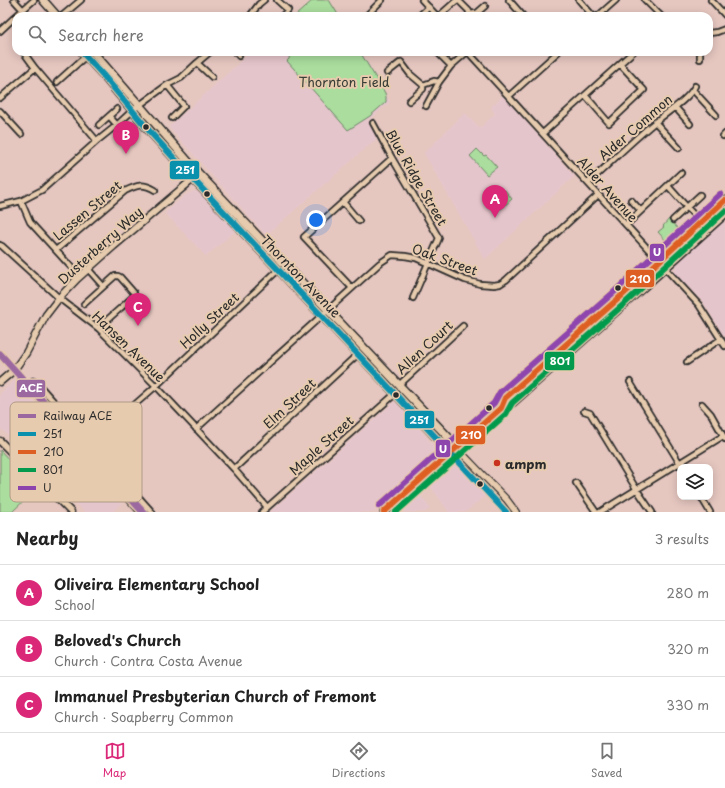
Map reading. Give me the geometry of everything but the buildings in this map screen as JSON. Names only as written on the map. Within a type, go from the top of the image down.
[{"type":"main road","points":[[43,0],[54,12]]},
{"type":"main road","name":"Thornton Avenue","points":[[86,56],[193,179],[450,452]]},
{"type":"main road","name":"Thornton Avenue","points":[[96,56],[199,174],[448,436],[456,447]]},
{"type":"main road","name":"Dusterberry Way","points":[[0,382],[14,370],[26,353],[46,315],[59,298],[77,279],[199,174]]},
{"type":"main road","points":[[501,408],[505,398],[618,299],[725,200]]},
{"type":"main road","points":[[384,512],[501,408],[510,405],[725,214]]},
{"type":"main road","points":[[0,441],[10,451]]},
{"type":"main road","points":[[61,502],[71,512]]},
{"type":"street","points":[[14,0],[23,10]]},
{"type":"street","points":[[21,12],[34,0]]},
{"type":"street","points":[[67,12],[81,0]]},
{"type":"street","points":[[255,0],[259,4]]},
{"type":"street","points":[[253,12],[264,0]]},
{"type":"street","points":[[277,0],[288,10],[286,12]]},
{"type":"street","points":[[370,12],[382,0]]},
{"type":"street","points":[[422,0],[434,12]]},
{"type":"street","points":[[443,12],[457,0],[469,12]]},
{"type":"street","points":[[509,0],[520,12]]},
{"type":"street","points":[[579,0],[590,12]]},
{"type":"street","points":[[602,12],[616,0]]},
{"type":"street","points":[[646,0],[656,12]]},
{"type":"street","points":[[711,0],[725,15]]},
{"type":"street","points":[[478,12],[485,6]]},
{"type":"street","points":[[423,12],[429,7]]},
{"type":"street","points":[[0,31],[12,20]]},
{"type":"street","points":[[713,32],[725,29]]},
{"type":"street","points":[[25,56],[97,141]]},
{"type":"street","points":[[57,82],[82,56]]},
{"type":"street","points":[[0,206],[20,201],[42,190],[139,105],[167,85],[181,78],[205,56]]},
{"type":"street","points":[[441,56],[451,66]]},
{"type":"street","points":[[426,106],[439,82],[451,66],[463,56]]},
{"type":"street","name":"Alder Avenue","points":[[472,56],[699,305],[725,346]]},
{"type":"street","points":[[509,96],[553,56]]},
{"type":"street","points":[[542,133],[629,56]]},
{"type":"street","points":[[387,73],[401,62],[410,74],[423,85]]},
{"type":"street","points":[[197,63],[212,77]]},
{"type":"street","points":[[585,96],[610,123],[644,90],[620,64]]},
{"type":"street","points":[[0,98],[35,68]]},
{"type":"street","points":[[423,85],[434,81],[439,82]]},
{"type":"street","points":[[167,85],[184,106],[172,118]]},
{"type":"street","points":[[409,101],[423,89],[423,85]]},
{"type":"street","name":"Alder Common","points":[[588,183],[694,88],[716,115]]},
{"type":"street","points":[[674,107],[690,124]]},
{"type":"street","points":[[99,125],[117,108]]},
{"type":"street","points":[[0,111],[21,134]]},
{"type":"street","points":[[108,116],[117,125]]},
{"type":"street","points":[[655,122],[679,148]]},
{"type":"street","name":"Blue Ridge Street","points":[[373,123],[439,238],[428,263]]},
{"type":"street","points":[[352,288],[304,237],[392,158]]},
{"type":"street","points":[[626,225],[681,174]]},
{"type":"street","name":"Lassen Street","points":[[56,250],[125,191],[137,185],[148,186],[155,190]]},
{"type":"street","points":[[668,186],[693,214]]},
{"type":"street","name":"Oak Street","points":[[196,429],[321,315],[380,263],[392,255],[416,258],[465,280],[480,284],[500,284],[598,195]]},
{"type":"street","points":[[673,220],[700,195]]},
{"type":"street","points":[[631,200],[641,211]]},
{"type":"street","points":[[20,201],[30,222],[71,267]]},
{"type":"street","points":[[343,202],[359,221]]},
{"type":"street","name":"Hansen Avenue","points":[[0,245],[59,298],[98,328],[156,386],[234,469],[267,507]]},
{"type":"street","points":[[413,298],[428,263]]},
{"type":"street","points":[[88,269],[103,286]]},
{"type":"street","name":"Holly Street","points":[[138,402],[278,270]]},
{"type":"street","points":[[84,304],[115,276],[120,277],[134,293],[133,297],[98,328]]},
{"type":"street","name":"Allen Court","points":[[399,385],[463,326]]},
{"type":"street","points":[[687,362],[721,339]]},
{"type":"street","name":"Elm Street","points":[[234,469],[358,354]]},
{"type":"street","points":[[33,381],[38,384],[54,402]]},
{"type":"street","points":[[630,382],[680,464]]},
{"type":"street","name":"Maple Street","points":[[262,512],[395,394]]},
{"type":"street","points":[[683,464],[724,438],[711,414],[702,404]]},
{"type":"street","points":[[584,410],[590,413],[652,512]]},
{"type":"street","name":"Thornton Avenue","points":[[456,447],[507,500],[516,512]]},
{"type":"street","name":"Thornton Avenue","points":[[450,452],[506,512]]},
{"type":"street","points":[[600,512],[677,467]]},
{"type":"street","points":[[576,483],[596,512]]},
{"type":"street","points":[[703,500],[710,512]]},
{"type":"street","points":[[142,501],[152,512]]},
{"type":"shaded area","points":[[247,56],[364,56],[390,102],[368,121],[376,139],[266,235],[169,127]]},
{"type":"shaded area","points":[[503,96],[574,176],[485,259],[424,153],[465,113],[480,128],[495,114],[491,107]]},
{"type":"shaded area","points":[[194,191],[200,193],[235,231],[206,256],[165,213],[186,195]]},
{"type":"shaded area","points":[[725,221],[725,337],[703,302],[676,274],[675,271],[676,265]]},
{"type":"shaded area","points":[[15,380],[34,402],[10,402],[10,437],[0,428],[0,394]]},
{"type":"shaded area","points":[[394,402],[397,403],[436,449],[435,452],[419,467],[408,482],[374,512],[270,512]]},
{"type":"shaded area","points":[[451,466],[458,467],[485,496],[465,512],[449,512],[429,484]]},
{"type":"shaded area","points":[[420,495],[430,508],[425,512],[400,512]]},
{"type":"shaded area","points":[[74,502],[119,502],[121,504],[112,512],[85,512]]},
{"type":"green space","points":[[313,0],[329,0],[336,12],[300,12]]},
{"type":"green space","name":"Thornton Field","points":[[289,56],[362,56],[385,93],[386,102],[370,116],[348,130],[287,61]]},
{"type":"green space","points":[[477,149],[484,156],[486,155],[497,167],[487,175],[470,156]]},
{"type":"green space","points":[[505,190],[512,199],[501,209],[493,201]]},
{"type":"green space","points":[[669,219],[679,230],[667,242],[658,232],[664,227],[663,226]]},
{"type":"green space","points":[[0,450],[10,461],[10,502],[22,502],[12,512],[0,512]]},
{"type":"railway","points":[[0,358],[39,402]]},
{"type":"railway","points":[[128,502],[137,512]]},
{"type":"rail line","name":"ACE","points":[[0,354],[43,402]]},
{"type":"rail line","name":"ACE","points":[[134,502],[143,512]]},
{"type":"transit line","name":"251","points":[[86,56],[151,133],[193,179],[506,512]]},
{"type":"transit line","name":"U","points":[[379,506],[494,403],[500,392],[613,293],[720,194]]},
{"type":"transit line","name":"210","points":[[384,512],[501,408],[505,398],[618,299],[725,200]]},
{"type":"transit line","name":"801","points":[[396,512],[506,414],[512,403],[623,305],[725,211]]},
{"type":"place","name":"Beloved's Church","points":[[126,154]]},
{"type":"place","name":"Oliveira Elementary School","points":[[495,218]]},
{"type":"place","name":"Immanuel Presbyterian Church of Fremont","points":[[138,326]]},
{"type":"place","name":"ampm","points":[[497,463]]}]
